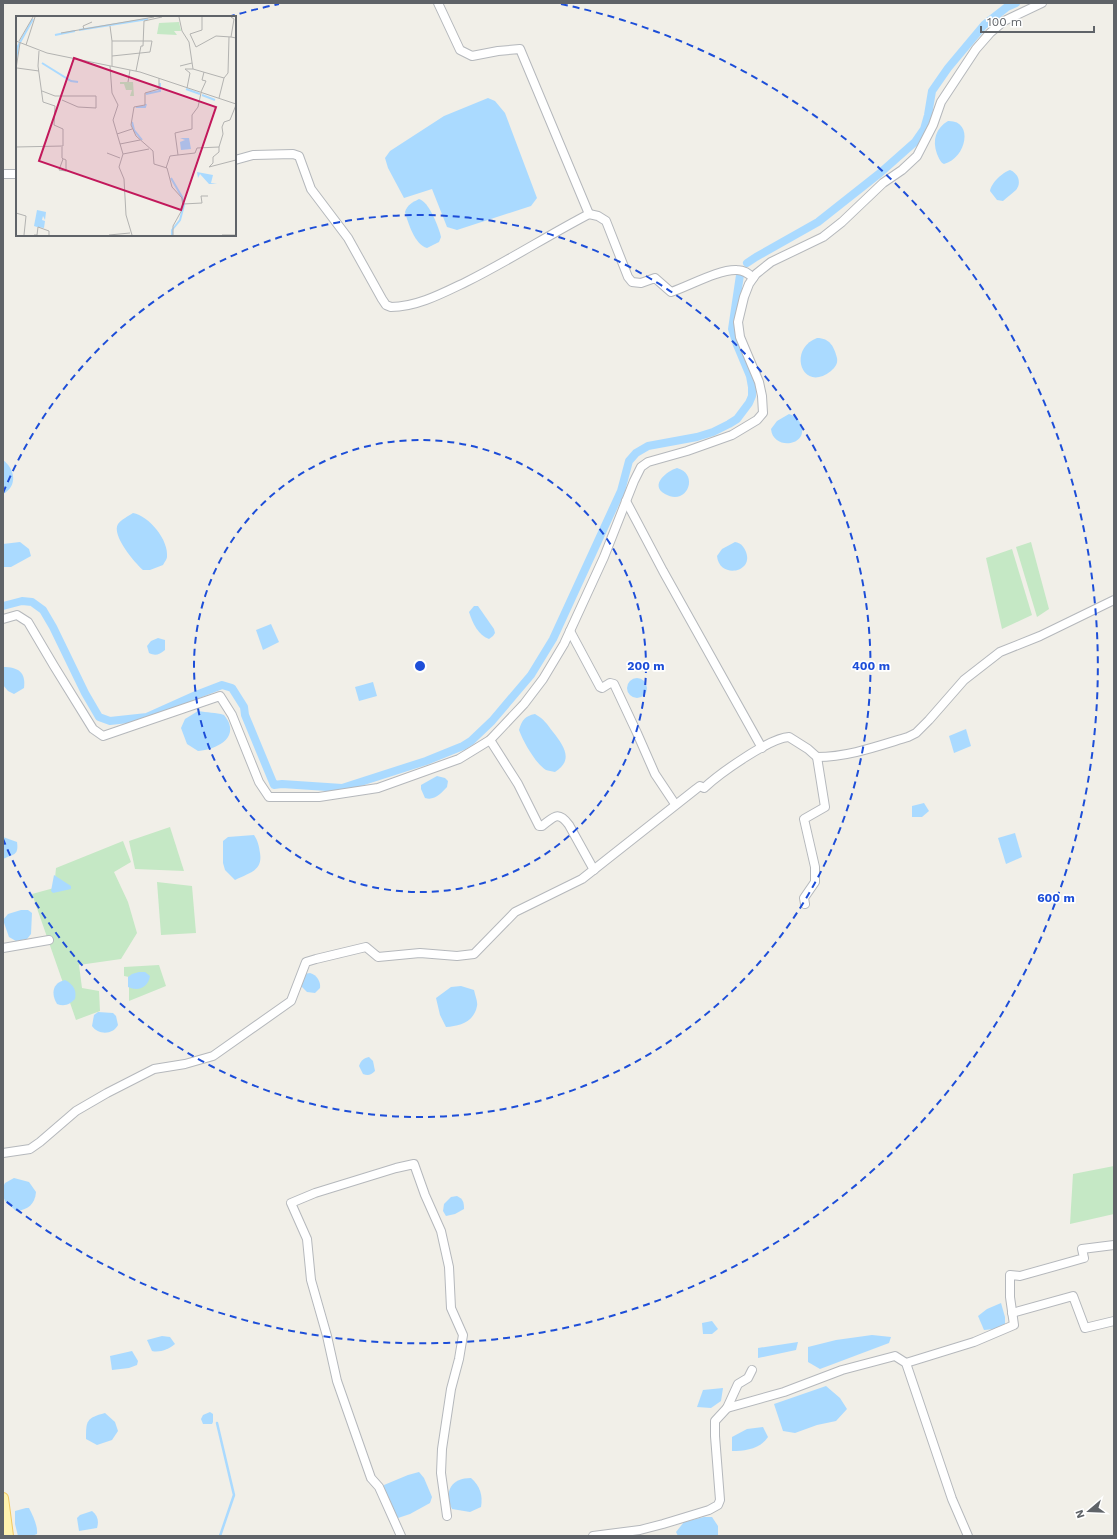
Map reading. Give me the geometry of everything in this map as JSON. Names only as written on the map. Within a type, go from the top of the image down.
[{"type":"main road","points":[[3,1498],[8,1536]]},
{"type":"street","points":[[438,3],[460,50],[472,56],[520,49],[589,214]]},
{"type":"street","points":[[3,619],[17,615],[28,622],[93,729],[103,736],[220,696],[232,715],[259,782],[269,797],[319,797],[378,788],[459,759],[490,740],[524,704],[543,678],[564,644],[604,557],[641,467],[648,462],[687,451],[732,435],[751,424],[763,413],[759,382],[740,338],[738,322],[744,297],[756,274],[771,262],[823,237],[842,222],[883,183],[902,170],[917,156],[927,139],[941,102],[976,49],[993,30],[1004,21],[1042,3]]},
{"type":"street","points":[[236,160],[253,155],[293,154],[299,156],[311,189],[348,238],[382,299],[386,305],[391,307],[427,299],[447,291],[513,257],[589,214],[598,216],[606,221],[628,277],[632,282],[641,283],[655,278],[671,292],[730,270],[741,270],[747,272],[753,278]]},
{"type":"street","points":[[3,174],[16,174]]},
{"type":"street","points":[[626,501],[663,571],[762,748]]},
{"type":"street","points":[[3,1154],[30,1149],[76,1111],[154,1069],[185,1064],[213,1056],[291,1001],[306,962],[366,948],[378,957],[420,953],[457,956],[474,954],[515,912],[582,879],[648,828],[675,804],[700,787],[704,788],[736,764],[762,748],[789,737],[817,756],[832,757],[880,746],[916,733],[964,680],[1000,652],[1040,636],[1114,600]]},
{"type":"street","points":[[570,631],[600,688],[610,683],[614,684],[656,774],[675,804]]},
{"type":"street","points":[[490,740],[518,784],[539,826],[542,826],[555,816],[564,819],[569,825],[594,870]]},
{"type":"street","points":[[805,904],[804,898],[815,882],[815,867],[804,819],[825,807],[817,756]]},
{"type":"street","points":[[3,948],[49,940]]},
{"type":"street","points":[[401,1536],[379,1487],[371,1478],[337,1381],[327,1336],[311,1280],[307,1239],[291,1203],[396,1168],[414,1164],[441,1231],[449,1267],[451,1308],[463,1335],[459,1359],[451,1389],[442,1449],[441,1473],[447,1516]]},
{"type":"street","points":[[906,1364],[974,1342],[1014,1325],[1010,1297],[1010,1275],[1020,1276],[1084,1258],[1082,1249],[1114,1245]]},
{"type":"street","points":[[1012,1314],[1073,1296],[1085,1328],[1114,1321]]},
{"type":"street","points":[[727,1408],[784,1392],[842,1370],[895,1356],[906,1364],[952,1499],[968,1536]]},
{"type":"street","points":[[593,1536],[640,1530],[695,1514],[718,1505],[720,1500],[715,1421],[727,1408],[738,1384],[748,1378],[752,1370]]},
{"type":"green space","points":[[1031,542],[1049,609],[1037,617],[1016,547]]},
{"type":"green space","points":[[1012,549],[1032,615],[1002,629],[986,558]]},
{"type":"green space","points":[[170,827],[184,871],[135,869],[129,841]]},
{"type":"green space","points":[[123,841],[131,862],[114,872],[128,902],[137,933],[121,959],[79,965],[82,988],[99,991],[100,1011],[76,1020],[32,894],[54,888],[56,868]]},
{"type":"green space","points":[[157,882],[192,886],[196,933],[161,935]]},
{"type":"green space","points":[[159,965],[166,986],[129,1001],[129,977],[124,976],[124,967]]},
{"type":"green space","points":[[1114,1166],[1114,1214],[1070,1224],[1073,1174]]},
{"type":"water","points":[[488,98],[495,101],[505,113],[537,198],[531,206],[457,230],[447,227],[432,189],[404,198],[388,168],[385,158],[390,151],[444,116]]},
{"type":"water","points":[[948,121],[956,122],[962,126],[964,140],[958,155],[944,164],[937,154],[935,139],[938,131]]},
{"type":"water","points":[[1010,170],[1015,173],[1018,178],[1018,187],[1003,201],[997,200],[990,191],[991,188],[998,178]]},
{"type":"water","points":[[419,199],[426,204],[432,214],[441,237],[439,242],[427,248],[419,243],[410,227],[405,212],[412,203]]},
{"type":"water","points":[[817,338],[828,341],[831,344],[836,354],[837,362],[831,371],[821,377],[812,377],[806,374],[802,367],[802,351],[808,344]]},
{"type":"water","points":[[789,414],[799,421],[802,432],[800,438],[796,441],[783,443],[778,441],[773,436],[771,429],[777,421]]},
{"type":"water","points":[[3,460],[10,468],[13,482],[8,491],[3,494]]},
{"type":"water","points":[[677,468],[684,471],[688,476],[689,482],[685,493],[673,497],[665,494],[661,490],[659,483],[665,475]]},
{"type":"water","points":[[133,513],[145,519],[161,536],[167,550],[167,558],[163,565],[150,570],[143,570],[121,542],[117,529],[118,524]]},
{"type":"water","points":[[20,542],[29,549],[31,556],[11,567],[3,567],[3,544]]},
{"type":"water","points":[[735,542],[739,543],[743,547],[746,552],[747,559],[745,565],[741,569],[729,570],[724,568],[719,563],[717,556],[722,549]]},
{"type":"water","points":[[474,606],[478,606],[494,629],[495,633],[489,639],[479,632],[472,621],[469,612]]},
{"type":"water","points":[[271,624],[279,642],[263,650],[256,630]]},
{"type":"water","points":[[158,638],[165,640],[165,650],[157,654],[149,653],[147,646],[151,641]]},
{"type":"water","points":[[3,667],[17,669],[22,674],[24,678],[24,688],[14,694],[8,691],[3,685]]},
{"type":"water","points":[[633,678],[641,678],[647,684],[647,692],[641,698],[633,698],[627,692],[627,684]]},
{"type":"water","points":[[373,682],[377,696],[359,701],[355,687]]},
{"type":"water","points":[[198,711],[224,715],[229,722],[230,730],[226,740],[215,747],[198,751],[187,744],[181,728],[185,719]]},
{"type":"water","points":[[535,714],[543,720],[561,742],[565,753],[566,758],[564,763],[555,772],[546,770],[542,767],[526,746],[519,730],[524,719]]},
{"type":"water","points":[[966,729],[971,746],[954,753],[949,736]]},
{"type":"water","points":[[437,776],[445,778],[448,781],[447,787],[435,797],[429,799],[425,798],[421,785]]},
{"type":"water","points":[[924,803],[929,811],[922,817],[912,817],[912,806]]},
{"type":"water","points":[[1015,833],[1022,857],[1006,864],[998,838]]},
{"type":"water","points":[[254,835],[259,848],[259,864],[254,871],[235,880],[225,870],[223,863],[223,841],[228,837]]},
{"type":"water","points":[[3,837],[17,842],[17,850],[14,854],[3,859]]},
{"type":"water","points":[[54,875],[71,886],[71,889],[53,893],[51,891]]},
{"type":"water","points":[[21,910],[28,910],[32,913],[31,934],[27,939],[16,941],[9,937],[3,920],[8,914]]},
{"type":"water","points":[[139,972],[145,972],[150,976],[145,986],[139,989],[128,987],[128,977]]},
{"type":"water","points":[[310,973],[317,977],[320,983],[320,988],[315,993],[307,992],[301,986],[301,981],[304,974]]},
{"type":"water","points":[[65,980],[74,988],[75,999],[67,1004],[60,1005],[57,1004],[53,993],[55,986],[61,981]]},
{"type":"water","points":[[461,986],[474,990],[477,1006],[473,1016],[466,1022],[456,1026],[446,1027],[440,1015],[436,998],[451,987]]},
{"type":"water","points":[[98,1012],[113,1013],[116,1016],[118,1025],[113,1031],[105,1033],[98,1031],[92,1026],[94,1015]]},
{"type":"water","points":[[369,1057],[373,1061],[375,1071],[366,1075],[363,1074],[359,1066],[363,1060]]},
{"type":"water","points":[[14,1178],[29,1182],[36,1192],[34,1200],[30,1206],[16,1211],[5,1201],[3,1196],[3,1187],[5,1183]]},
{"type":"water","points":[[457,1196],[463,1201],[464,1209],[455,1214],[446,1216],[443,1211],[444,1204],[451,1197]]},
{"type":"water","points":[[1001,1303],[1005,1317],[1005,1324],[994,1329],[984,1330],[978,1316],[987,1309]]},
{"type":"water","points":[[712,1321],[718,1329],[712,1334],[703,1334],[702,1323]]},
{"type":"water","points":[[872,1335],[891,1337],[889,1343],[820,1369],[808,1362],[808,1347],[836,1340]]},
{"type":"water","points":[[162,1336],[170,1337],[175,1344],[164,1350],[152,1351],[147,1340]]},
{"type":"water","points":[[798,1342],[796,1350],[758,1358],[758,1348]]},
{"type":"water","points":[[132,1351],[138,1361],[137,1365],[129,1368],[112,1370],[110,1356]]},
{"type":"water","points":[[826,1386],[840,1398],[847,1409],[836,1421],[817,1425],[795,1433],[783,1431],[774,1404]]},
{"type":"water","points":[[723,1388],[721,1401],[711,1408],[697,1407],[703,1390]]},
{"type":"water","points":[[210,1412],[213,1414],[212,1424],[203,1424],[201,1419],[203,1415]]},
{"type":"water","points":[[105,1413],[115,1422],[118,1431],[112,1440],[97,1445],[86,1439],[87,1424],[88,1421],[94,1417]]},
{"type":"water","points":[[763,1427],[768,1437],[765,1441],[757,1447],[747,1450],[732,1451],[732,1437],[747,1429]]},
{"type":"water","points":[[419,1472],[424,1478],[432,1497],[430,1503],[410,1514],[398,1518],[388,1503],[384,1485]]},
{"type":"water","points":[[471,1478],[477,1484],[480,1491],[482,1499],[481,1507],[470,1512],[452,1509],[448,1497],[451,1487],[459,1480]]},
{"type":"water","points":[[29,1508],[34,1518],[37,1534],[32,1536],[18,1536],[15,1524],[15,1511]]},
{"type":"water","points":[[92,1511],[98,1519],[97,1528],[79,1531],[77,1518],[80,1515]]},
{"type":"water","points":[[704,1517],[712,1517],[718,1526],[718,1536],[678,1536],[676,1532],[684,1522]]},
{"type":"waterway","points":[[747,263],[818,222],[880,173],[915,142],[924,129],[932,91],[948,68],[984,25],[1007,7],[1016,3]]},
{"type":"waterway","points":[[3,606],[22,601],[32,602],[43,610],[53,627],[85,693],[99,717],[110,721],[147,717],[222,685],[232,688],[244,707],[245,715],[274,785],[282,784],[342,788],[426,761],[463,746],[471,741],[492,721],[531,675],[553,639],[621,491],[629,461],[636,453],[648,446],[697,437],[713,432],[737,419],[749,403],[752,396],[750,376],[732,329],[740,275]]},
{"type":"waterway","points":[[217,1423],[234,1495],[220,1536]]}]
